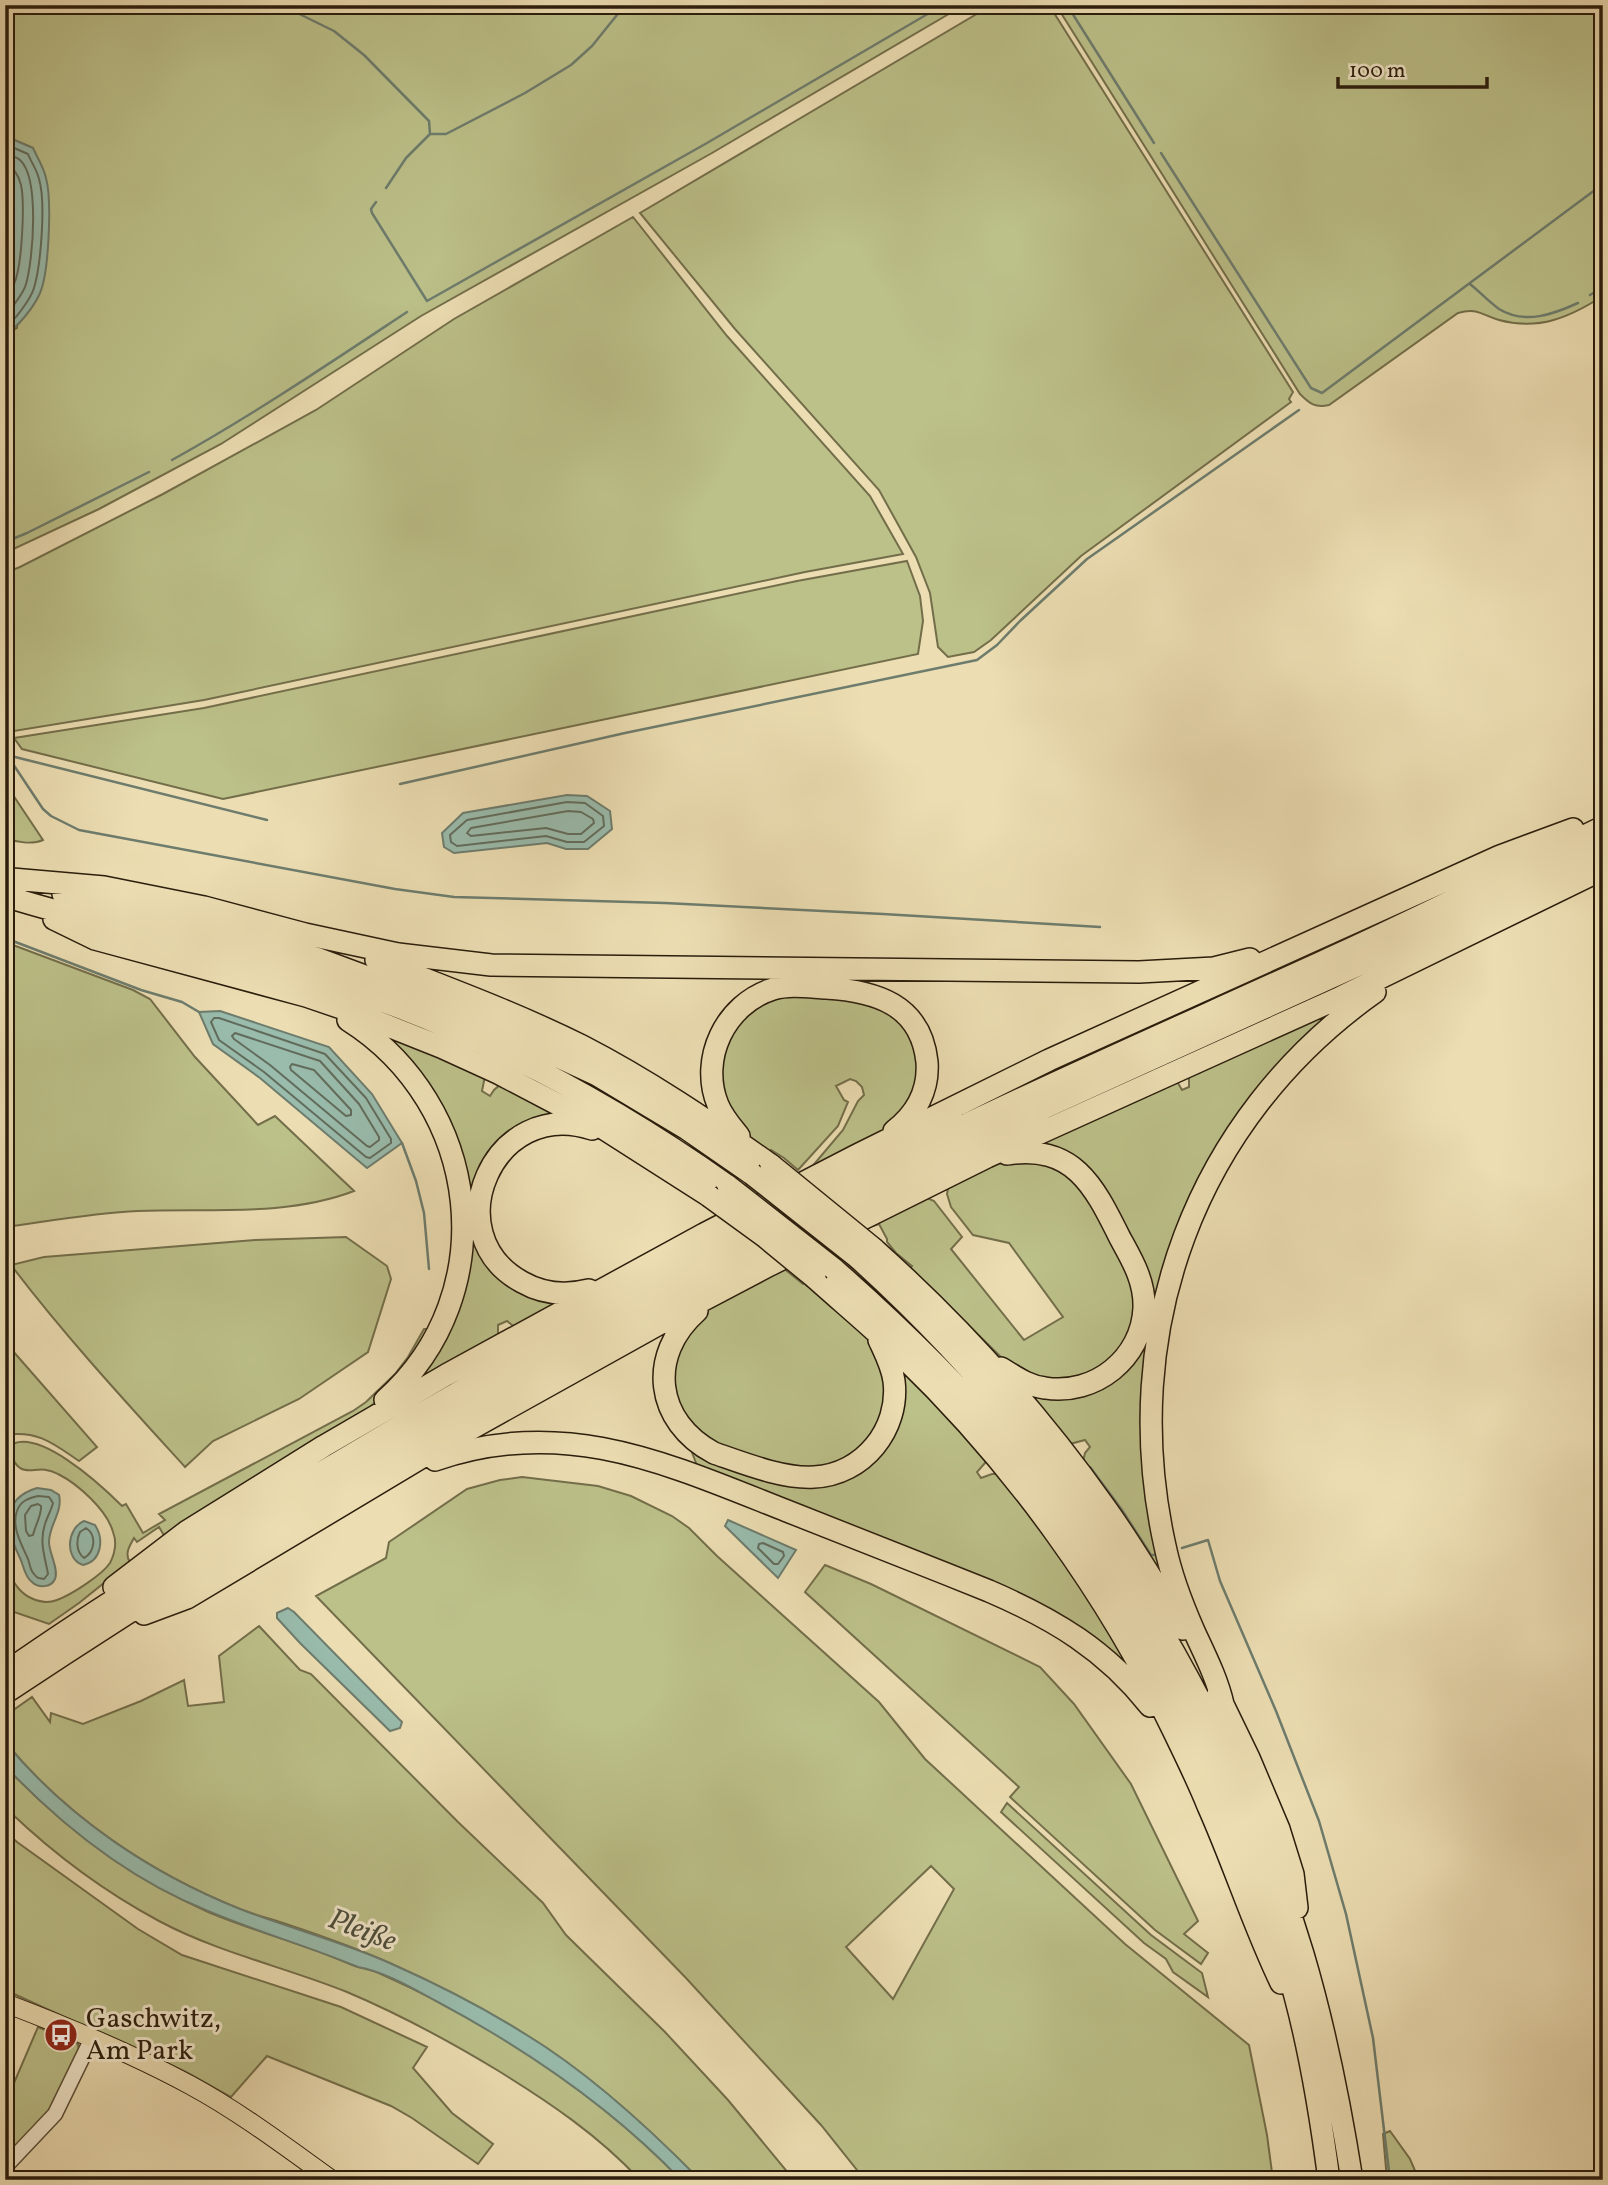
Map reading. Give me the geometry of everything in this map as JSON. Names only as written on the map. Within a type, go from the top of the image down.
[{"type":"highway","points":[[5,1693],[45,1656],[60,1635],[104,1594],[186,1532],[446,1375],[620,1278],[857,1155],[1072,1049],[1529,845],[1584,825],[1603,824]]},
{"type":"highway","points":[[60,1635],[375,1440],[713,1252],[887,1163],[1025,1097],[1327,960],[1603,824]]},
{"type":"highway","points":[[108,1626],[384,1456],[500,1389],[733,1262],[873,1190],[1044,1108],[1429,933],[1603,849]]},
{"type":"highway","points":[[5,1673],[108,1626],[187,1598],[449,1441],[715,1294],[987,1157],[1340,997],[1603,869]]},
{"type":"highway","points":[[10,888],[104,887],[204,907],[305,934],[407,956],[491,965],[573,968],[1139,972],[1196,970],[1230,965],[1354,924]]},
{"type":"highway","points":[[10,888],[94,939],[258,983],[353,1012],[441,1047],[564,1106],[622,1139],[764,1236],[877,1308],[950,1380],[1013,1450],[1064,1514],[1135,1620],[1193,1726],[1242,1836],[1278,1936],[1303,2026],[1329,2180]]},
{"type":"highway","points":[[10,888],[286,950],[353,971],[459,1011],[597,1075],[762,1170],[929,1300],[985,1358],[1040,1422],[1104,1505],[1178,1622],[1223,1704],[1265,1793],[1293,1874],[1303,1954]]},
{"type":"highway","points":[[10,888],[275,966],[416,1013],[519,1059],[672,1148],[728,1186],[825,1274],[875,1332],[938,1394],[999,1461],[1038,1510],[1103,1605],[1174,1731],[1208,1806],[1264,1949],[1303,2026]]},
{"type":"highway","points":[[1223,1704],[1219,1684],[1172,1574],[1153,1478],[1150,1430],[1153,1371],[1161,1314],[1177,1257],[1197,1205],[1223,1155],[1254,1108],[1290,1064],[1331,1025],[1376,991],[1482,929]]},
{"type":"highway","points":[[305,934],[452,989],[581,1046],[667,1094],[752,1151]]},
{"type":"highway","points":[[258,983],[344,1018],[391,1053],[416,1083],[437,1116],[452,1153],[461,1191],[463,1230],[459,1267],[450,1304],[439,1330],[425,1355],[402,1385],[335,1440]]},
{"type":"highway","points":[[762,1170],[752,1151],[722,1114],[712,1082],[715,1048],[724,1027],[745,1003],[774,989],[802,986],[842,989],[878,996],[904,1014],[922,1040],[927,1071],[920,1102],[915,1111],[900,1126],[857,1155]]},
{"type":"highway","points":[[620,1278],[590,1290],[568,1294],[547,1292],[525,1284],[506,1272],[492,1254],[483,1234],[479,1212],[481,1190],[495,1159],[510,1143],[530,1130],[570,1124],[622,1139]]},
{"type":"highway","points":[[985,1358],[1034,1386],[1057,1390],[1080,1387],[1102,1378],[1126,1357],[1137,1339],[1144,1308],[1142,1286],[1135,1265],[1096,1191],[1081,1173],[1062,1161],[1041,1154],[1021,1152],[987,1157]]},
{"type":"highway","points":[[866,1253],[892,1289],[965,1362],[1044,1457],[1129,1576],[1181,1664],[1236,1774],[1261,1834],[1303,1954],[1322,2022],[1353,2180]]},
{"type":"highway","points":[[715,1294],[686,1320],[670,1345],[664,1374],[669,1406],[687,1434],[704,1448],[736,1461],[793,1476],[824,1476],[844,1470],[862,1460],[883,1435],[894,1405],[894,1384],[889,1363],[875,1332]]},
{"type":"highway","points":[[360,1493],[441,1458],[504,1443],[563,1442],[635,1455],[977,1586],[1033,1611],[1072,1633],[1108,1661],[1174,1731]]},
{"type":"main road","points":[[5,2003],[92,2038],[193,2087],[256,2126],[332,2180]]},
{"type":"street","points":[[5,2167],[55,2115],[92,2038]]},
{"type":"green space","points":[[5,5],[964,5],[712,153],[421,316],[221,444],[99,509],[5,553],[5,335],[17,328],[33,148],[5,136]]},
{"type":"green space","points":[[992,5],[1049,5],[1293,392],[1289,399],[1291,402],[1081,556],[991,640],[974,652],[948,657],[938,647],[930,593],[916,557],[879,490],[735,329],[640,213]]},
{"type":"green space","points":[[1056,5],[1603,5],[1603,296],[1566,316],[1541,323],[1514,323],[1475,311],[1458,313],[1329,405],[1313,404],[1300,394]]},
{"type":"green space","points":[[633,217],[727,336],[870,496],[903,554],[805,572],[204,700],[14,731],[5,724],[5,573],[163,494],[316,410],[454,319]]},
{"type":"green space","points":[[907,561],[920,596],[923,621],[918,654],[223,799],[22,749],[14,738],[204,708],[797,581]]},
{"type":"green space","points":[[5,783],[43,840],[24,842],[5,838]]},
{"type":"green space","points":[[5,942],[133,990],[150,999],[195,1057],[258,1125],[275,1116],[354,1191],[302,1205],[274,1208],[121,1212],[5,1227]]},
{"type":"green space","points":[[1356,992],[1244,1112],[1150,1345],[1169,1584],[1082,1466],[1085,1453],[1090,1447],[1085,1440],[1066,1445],[1022,1386],[1070,1393],[1146,1329],[1109,1202],[1026,1145],[1167,1079],[1178,1083],[1182,1090],[1189,1087],[1189,1072]]},
{"type":"green space","points":[[848,996],[889,1009],[914,1037],[921,1082],[895,1126],[805,1175],[843,1130],[864,1095],[862,1087],[850,1079],[836,1086],[848,1102],[838,1126],[798,1170],[771,1150],[768,1153],[743,1133],[734,1122],[718,1075],[735,1022],[771,997]]},
{"type":"green space","points":[[367,1022],[485,1076],[482,1091],[490,1096],[501,1084],[577,1118],[493,1153],[486,1255],[569,1299],[517,1329],[507,1321],[498,1325],[498,1343],[392,1404],[441,1338],[461,1167]]},
{"type":"green space","points":[[1040,1158],[1087,1187],[1138,1297],[1128,1345],[1086,1379],[1038,1379],[1003,1359],[896,1253],[887,1242],[879,1224],[873,1226],[868,1223],[923,1196],[934,1201],[962,1237],[951,1249],[1024,1340],[1063,1317],[1009,1243],[973,1235],[951,1207],[947,1194],[949,1183],[992,1162]]},
{"type":"green space","points":[[346,1237],[387,1266],[391,1279],[368,1352],[299,1399],[213,1441],[185,1467],[74,1343],[11,1265],[44,1257],[255,1240]]},
{"type":"green space","points":[[782,1267],[803,1284],[809,1282],[871,1339],[890,1399],[873,1440],[830,1468],[792,1469],[715,1445],[681,1414],[674,1400],[673,1358],[702,1312]]},
{"type":"green space","points":[[424,1329],[434,1329],[389,1390],[370,1407],[165,1537],[159,1527],[137,1542],[134,1538],[128,1553],[130,1562],[49,1624],[11,1611],[5,1599],[5,1565],[15,1584],[26,1595],[41,1601],[54,1601],[78,1589],[106,1568],[112,1559],[115,1544],[105,1515],[83,1491],[66,1478],[49,1470],[24,1470],[18,1467],[7,1448],[19,1442],[34,1443],[68,1460],[122,1506],[126,1504],[143,1533],[165,1520],[159,1514],[366,1402],[395,1374]]},
{"type":"green space","points":[[5,1342],[97,1447],[79,1461],[45,1440],[27,1435],[5,1435]]},
{"type":"green space","points":[[898,1366],[987,1455],[985,1463],[977,1472],[981,1478],[1001,1474],[1050,1535],[1135,1674],[1111,1651],[698,1468],[688,1442],[753,1470],[863,1466]]},
{"type":"green space","points":[[522,1477],[598,1486],[631,1496],[672,1516],[689,1528],[879,1702],[925,1759],[1125,1944],[1249,2045],[1273,2180],[865,2180],[821,2125],[686,1978],[316,1596],[386,1558],[389,1542],[467,1489]],"holes":[[[931,1866],[954,1889],[893,1999],[846,1947]]]},
{"type":"green space","points":[[825,1565],[871,1584],[1040,1667],[1074,1704],[1131,1784],[1198,1921],[1184,1934],[1208,1953],[1201,1964],[1155,1930],[1010,1797],[1019,1787],[805,1592]]},
{"type":"green space","points":[[259,1626],[300,1670],[311,1674],[543,1903],[566,1935],[665,2032],[728,2100],[794,2180],[700,2180],[617,2102],[549,2049],[494,2015],[381,1959],[240,1909],[207,1895],[142,1860],[55,1795],[5,1742],[5,1716],[32,1697],[50,1722],[51,1713],[83,1724],[184,1680],[188,1706],[224,1702],[219,1656]]},
{"type":"green space","points":[[5,1766],[74,1829],[150,1882],[230,1921],[381,1974],[462,2014],[502,2038],[578,2089],[649,2148],[681,2180],[640,2180],[607,2148],[554,2107],[479,2059],[405,2019],[324,1983],[205,1942],[159,1921],[119,1898],[62,1857],[5,1807]]},
{"type":"green space","points":[[1007,1803],[1151,1935],[1202,1973],[1208,1997],[1173,1972],[1166,1959],[1144,1943],[1001,1812]]},
{"type":"green space","points":[[5,1831],[138,1929],[182,1955],[341,2007],[427,2047],[413,2068],[452,2113],[493,2144],[478,2164],[391,2106],[267,2056],[231,2097],[186,2072],[5,1990]]},
{"type":"green space","points":[[38,2027],[78,2044],[79,2052],[54,2104],[43,2120],[5,2158],[5,2097],[8,2097]]},
{"type":"green space","points":[[1390,2131],[1410,2159],[1419,2180],[1387,2180],[1383,2134]]},
{"type":"water","points":[[5,136],[33,148],[46,178],[49,219],[46,269],[40,293],[25,316],[5,335]]},
{"type":"water","points":[[567,795],[587,796],[610,811],[612,829],[588,849],[566,849],[547,843],[454,853],[444,847],[442,833],[463,813]]},
{"type":"water","points":[[220,1011],[329,1047],[372,1094],[402,1143],[367,1168],[260,1078],[213,1044],[199,1012]]},
{"type":"water","points":[[37,1488],[51,1490],[59,1495],[60,1501],[49,1542],[56,1575],[51,1584],[44,1586],[35,1584],[27,1577],[9,1526],[9,1517],[17,1500]]},
{"type":"water","points":[[728,1520],[796,1550],[778,1578],[725,1526]]},
{"type":"water","points":[[84,1521],[95,1525],[100,1537],[100,1549],[94,1559],[83,1565],[73,1557],[70,1543],[74,1530]]},
{"type":"water","points":[[288,1608],[402,1722],[400,1728],[390,1731],[300,1643],[277,1618],[277,1613]]},
{"type":"water","points":[[5,1742],[55,1795],[142,1860],[207,1895],[240,1909],[394,1965],[461,1997],[549,2049],[617,2102],[700,2180],[681,2180],[625,2128],[566,2081],[469,2019],[398,1981],[245,1926],[151,1884],[74,1830],[27,1788],[5,1766]]},
{"type":"waterway","points":[[281,5],[334,31],[364,55],[429,121],[430,134]]},
{"type":"waterway","points":[[386,188],[406,158],[430,134],[446,134],[525,93],[571,65],[592,46],[625,5]]},
{"type":"waterway","points":[[376,202],[371,209],[372,213],[427,301],[707,143],[943,5]]},
{"type":"waterway","points":[[1067,5],[1154,143]]},
{"type":"waterway","points":[[1161,153],[1311,388],[1322,393],[1603,184]]},
{"type":"waterway","points":[[1470,284],[1499,309],[1519,316],[1549,314],[1578,303]]},
{"type":"waterway","points":[[1590,295],[1603,287]]},
{"type":"waterway","points":[[172,460],[262,407],[407,312]]},
{"type":"waterway","points":[[400,784],[625,733],[977,660],[997,645],[1087,559],[1299,410]]},
{"type":"waterway","points":[[5,542],[149,472]]},
{"type":"waterway","points":[[5,752],[43,809],[79,830],[395,889],[454,897],[665,903],[1100,927]]},
{"type":"waterway","points":[[7,755],[267,820]]},
{"type":"waterway","points":[[5,938],[141,990],[182,1002],[199,1012]]},
{"type":"waterway","points":[[402,1143],[424,1213],[429,1269]]},
{"type":"waterway","points":[[1090,1467],[1151,1555],[1154,1555]]},
{"type":"waterway","points":[[1182,1548],[1208,1540],[1220,1581],[1276,1711],[1319,1821],[1346,1914],[1373,2038],[1390,2180]]},
{"type":"place","name":"Gaschwitz, Am Park","points":[[61,2035]]},
{"type":"water label","name":"Pleiße","points":[[362,1931]]}]
